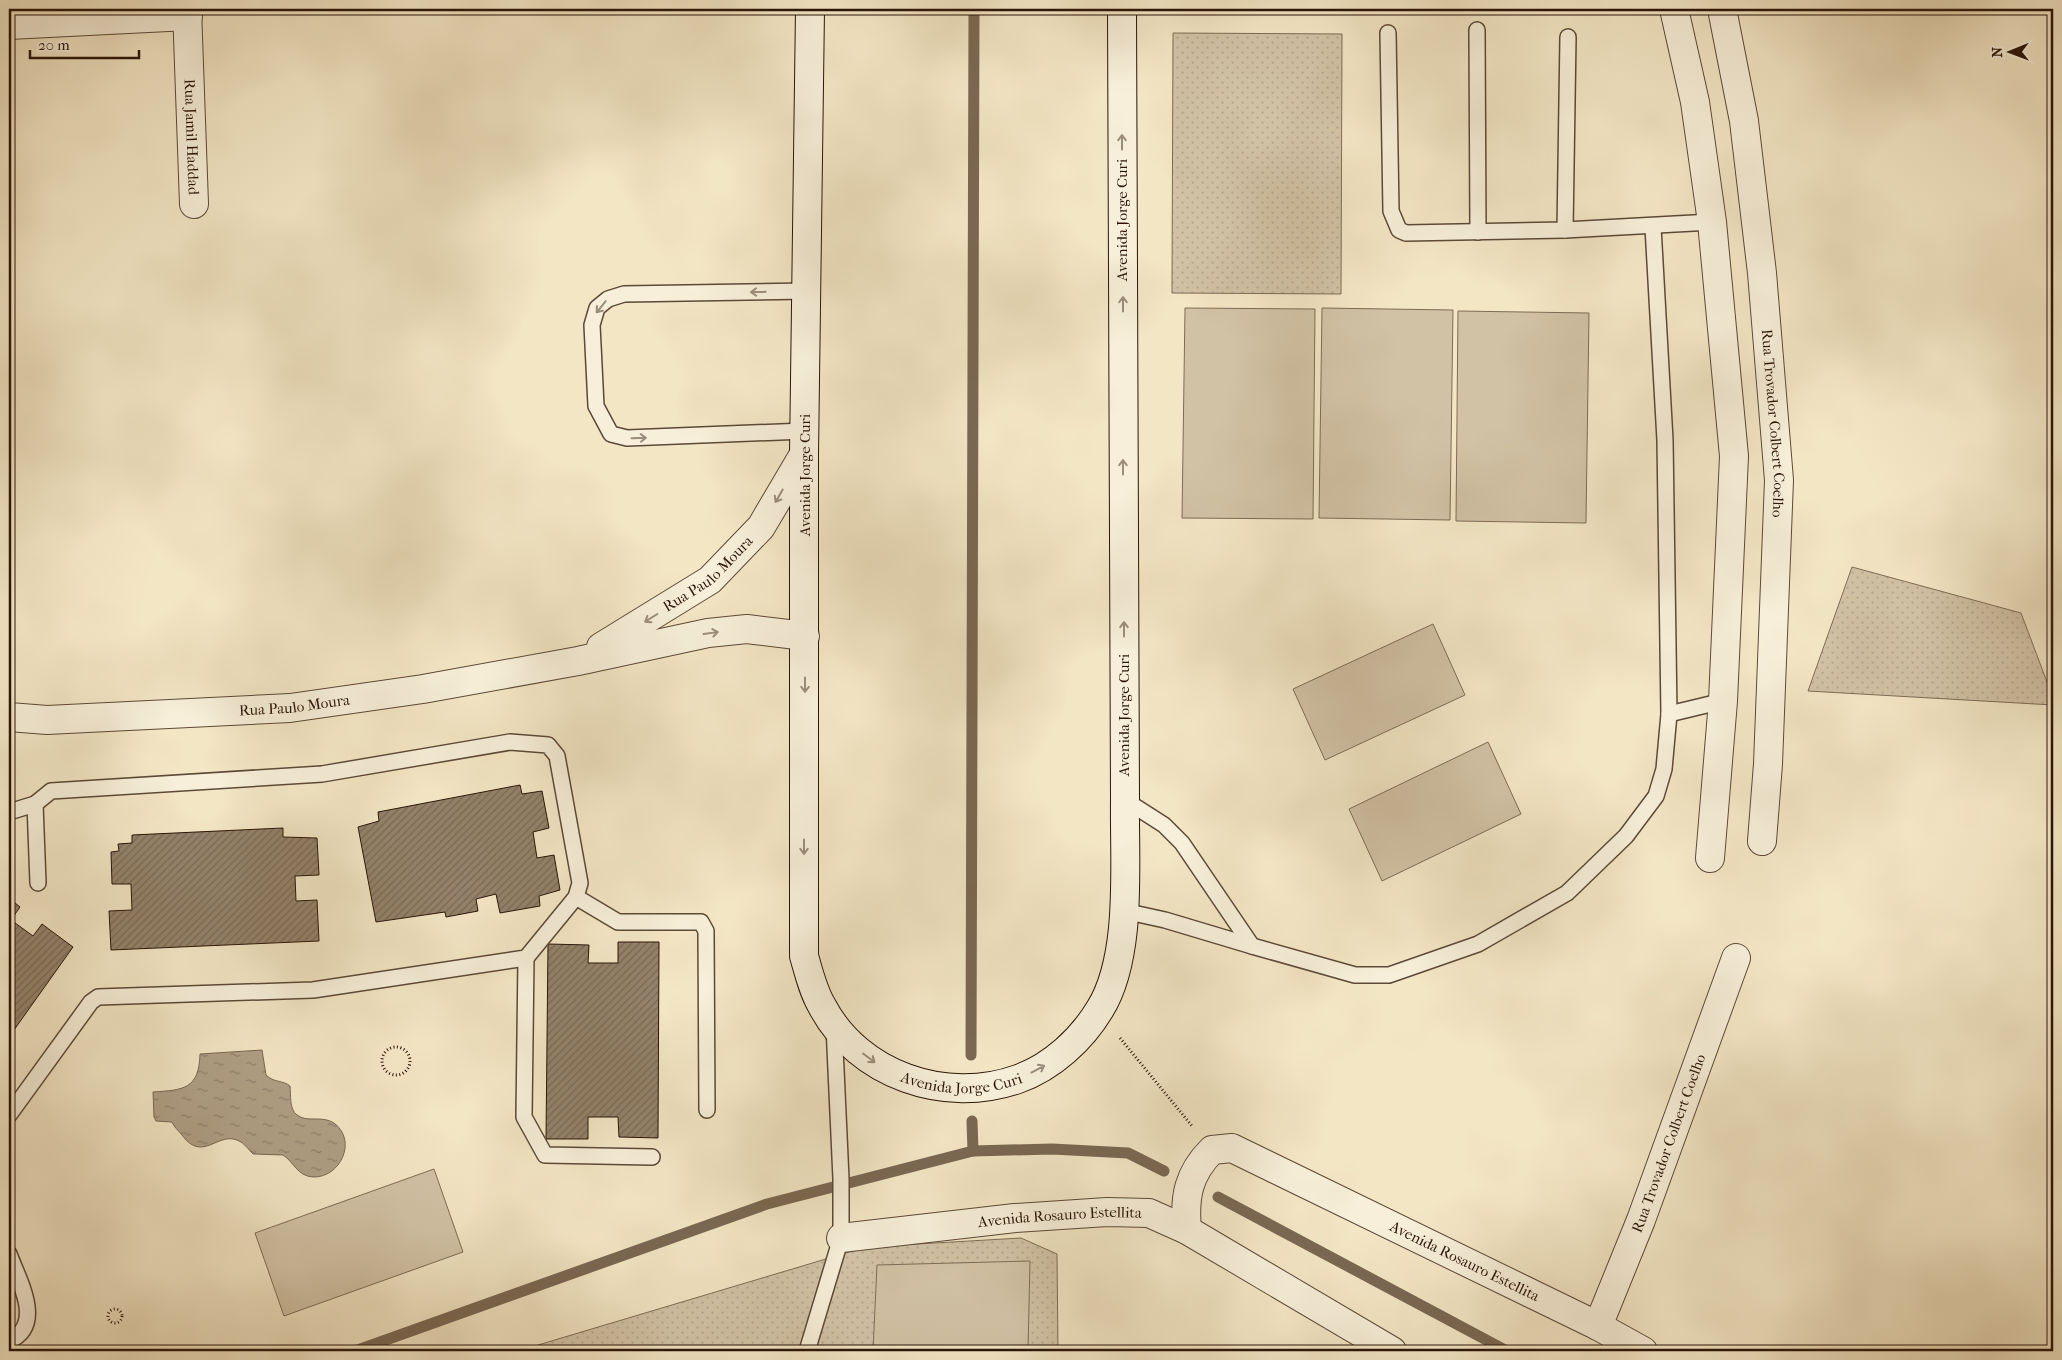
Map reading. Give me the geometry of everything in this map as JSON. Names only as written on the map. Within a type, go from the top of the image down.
[{"type":"street","name":"Avenida Jorge Curi","points":[[810,9],[804,442],[804,956],[811,982],[822,1007],[848,1041],[869,1059],[891,1072],[924,1085],[959,1089],[990,1087],[1019,1079],[1050,1062],[1078,1039],[1101,1009],[1113,982],[1120,956],[1124,911],[1125,800],[1122,9]]},
{"type":"street","points":[[1674,9],[1695,102],[1712,222],[1734,456],[1723,702],[1710,858]]},
{"type":"street","name":"Rua Trovador Colbert Coelho","points":[[1722,9],[1744,121],[1762,272],[1779,480],[1768,764],[1762,841]]},
{"type":"street","points":[[9,25],[188,12]]},
{"type":"street","name":"Rua Jamil Haddad","points":[[188,12],[194,204]]},
{"type":"street","name":"Rua Paulo Moura","points":[[578,661],[648,620],[710,580],[761,527],[804,442]]},
{"type":"street","name":"Rua Paulo Moura","points":[[9,716],[47,720],[290,708],[422,689],[578,661],[708,633],[748,629],[805,636]]},
{"type":"street","name":"Rua Trovador Colbert Coelho","points":[[1598,1326],[1642,1220],[1736,958]]},
{"type":"street","points":[[1187,1230],[1185,1210],[1189,1188],[1198,1164],[1222,1149]]},
{"type":"street","name":"Avenida Rosauro Estellita","points":[[1222,1149],[1598,1326],[1643,1351]]},
{"type":"street","name":"Avenida Rosauro Estellita","points":[[840,1238],[1015,1218],[1107,1212],[1149,1213],[1187,1230],[1392,1351]]},
{"type":"lane","points":[[1477,30],[1478,232]]},
{"type":"lane","points":[[1388,33],[1391,211],[1399,230],[1406,233],[1565,230],[1712,222]]},
{"type":"lane","points":[[1565,230],[1568,37]]},
{"type":"lane","points":[[1124,911],[1165,920],[1355,975],[1389,975],[1478,944],[1567,893],[1626,836],[1656,796],[1664,769],[1669,714],[1664,440],[1653,226]]},
{"type":"lane","points":[[804,442],[627,438],[611,434],[602,421],[596,406],[592,325],[597,308],[608,299],[624,294],[807,291]]},
{"type":"lane","points":[[1669,714],[1723,702]]},
{"type":"lane","points":[[9,812],[35,804],[51,791],[322,774],[510,742],[548,745],[557,756],[580,884],[576,898],[526,958],[524,1117],[545,1155],[652,1157]]},
{"type":"lane","points":[[1125,800],[1164,825],[1182,843],[1252,946]]},
{"type":"lane","points":[[35,804],[38,884]]},
{"type":"lane","points":[[576,898],[618,922],[701,922],[706,931],[707,1110]]},
{"type":"lane","points":[[9,1114],[91,1002],[98,997],[313,990],[526,958]]},
{"type":"lane","points":[[808,1351],[840,1238],[841,1178],[834,1024]]},
{"type":"lane","points":[[9,1254],[26,1298],[28,1321],[19,1336],[9,1342]]},
{"type":"path","points":[[1101,1009],[1122,1041],[1222,1149]]},
{"type":"path","points":[[393,1046],[402,1048],[410,1058],[408,1068],[401,1074],[387,1072],[382,1064],[385,1051],[393,1046]]},
{"type":"path","points":[[114,1308],[122,1312],[122,1319],[118,1323],[110,1322],[108,1318],[110,1310],[114,1308]]},
{"type":"shaded area","points":[[1173,33],[1342,34],[1341,294],[1172,293]]},
{"type":"shaded area","points":[[1185,308],[1315,309],[1313,519],[1182,518]]},
{"type":"shaded area","points":[[1322,308],[1453,310],[1450,520],[1319,518]]},
{"type":"shaded area","points":[[1458,311],[1589,313],[1586,523],[1456,521]]},
{"type":"shaded area","points":[[1852,567],[2021,613],[2053,698],[2053,705],[1808,691]]},
{"type":"shaded area","points":[[1433,624],[1465,695],[1325,760],[1293,689]]},
{"type":"shaded area","points":[[1488,742],[1521,814],[1382,881],[1349,809]]},
{"type":"shaded area","points":[[434,1169],[463,1252],[284,1316],[255,1233]]},
{"type":"shaded area","points":[[1021,1238],[1057,1254],[1058,1351],[518,1351],[866,1247]]},
{"type":"shaded area","points":[[1030,1261],[1028,1351],[873,1351],[877,1265]]},
{"type":"water","points":[[262,1050],[266,1075],[290,1086],[294,1112],[301,1117],[334,1123],[341,1131],[345,1139],[343,1157],[331,1172],[323,1176],[308,1176],[299,1171],[283,1155],[253,1154],[241,1142],[231,1139],[204,1147],[197,1147],[190,1143],[172,1122],[156,1121],[154,1117],[153,1092],[181,1088],[193,1081],[197,1074],[200,1054]]},
{"type":"building","points":[[520,785],[522,794],[542,791],[549,828],[533,832],[537,858],[554,855],[560,890],[539,896],[540,906],[500,913],[496,894],[476,899],[478,911],[446,917],[445,912],[376,922],[358,827],[379,821],[378,812]]},
{"type":"building","points":[[283,828],[283,837],[317,838],[319,875],[295,876],[296,901],[317,900],[319,941],[111,950],[109,911],[132,910],[131,884],[112,884],[111,852],[119,851],[118,844],[132,843],[132,835]]},
{"type":"building","points":[[9,898],[20,907],[11,920],[33,936],[42,924],[73,947],[9,1037]]},
{"type":"building","points":[[618,942],[659,942],[658,1138],[619,1137],[618,1117],[588,1117],[588,1139],[546,1139],[548,944],[589,945],[588,963],[618,963]]},
{"type":"building","points":[[9,1314],[13,1326],[9,1328]]},
{"type":"waterway","points":[[971,1055],[974,9]]},
{"type":"waterway","points":[[972,1121],[973,1151]]},
{"type":"waterway","points":[[355,1351],[767,1204],[973,1151],[1052,1149],[1128,1153],[1164,1171]]},
{"type":"waterway","points":[[1218,1197],[1507,1351]]}]
